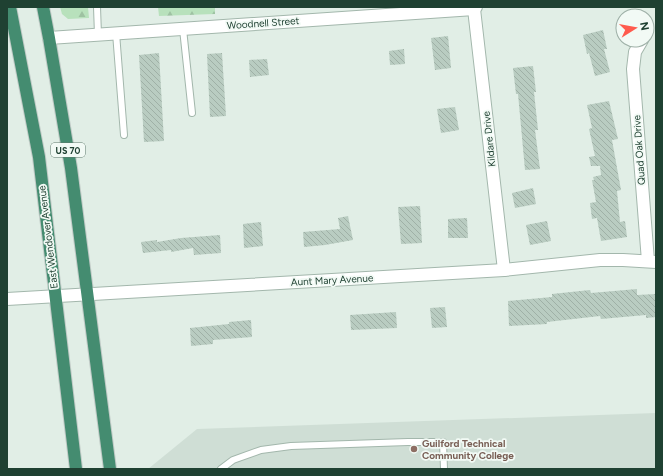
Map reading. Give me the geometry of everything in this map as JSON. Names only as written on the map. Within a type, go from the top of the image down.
[{"type":"highway","name":"East Wendover Avenue","points":[[10,7],[12,39],[39,157],[76,469]]},
{"type":"highway","name":"US 70","points":[[43,7],[50,38],[70,168],[110,469]]},
{"type":"street","name":"Woodnell Street","points":[[50,38],[475,8]]},
{"type":"street","name":"Kildare Drive","points":[[475,8],[504,270]]},
{"type":"street","name":"Quad Oak Drive","points":[[637,48],[634,52],[633,69],[652,262]]},
{"type":"street","name":"Aunt Mary Avenue","points":[[7,299],[504,270],[600,260],[652,262]]},
{"type":"lane","points":[[97,7],[98,35]]},
{"type":"lane","points":[[183,29],[192,113]]},
{"type":"lane","points":[[116,33],[124,135]]},
{"type":"lane","points":[[221,469],[234,460],[262,450],[291,446],[408,442],[443,442],[444,469]]},
{"type":"shaded area","name":"Guilford Technical Community College","points":[[656,413],[656,469],[148,469],[197,429]]},
{"type":"green space","points":[[60,7],[88,7],[89,18],[68,19],[62,14]]},
{"type":"green space","points":[[158,7],[215,7],[215,14],[159,16]]},
{"type":"building","points":[[603,30],[607,49],[604,49],[610,72],[595,76],[589,53],[587,54],[583,35]]},
{"type":"building","points":[[448,36],[451,68],[435,70],[431,38]]},
{"type":"building","points":[[404,49],[405,64],[390,65],[389,51]]},
{"type":"building","points":[[159,53],[164,141],[144,142],[139,55]]},
{"type":"building","points":[[222,53],[226,116],[210,117],[207,54]]},
{"type":"building","points":[[267,59],[269,75],[250,77],[249,60]]},
{"type":"building","points":[[533,66],[538,130],[535,130],[540,169],[525,170],[518,94],[516,94],[513,68]]},
{"type":"building","points":[[609,101],[618,139],[612,140],[621,190],[617,191],[620,222],[625,221],[627,237],[601,241],[597,218],[592,219],[590,203],[596,202],[592,180],[594,180],[593,177],[601,175],[600,166],[591,166],[589,157],[595,156],[589,129],[592,128],[587,105]]},
{"type":"building","points":[[455,107],[459,130],[441,133],[437,109]]},
{"type":"building","points":[[533,188],[536,204],[515,208],[512,193]]},
{"type":"building","points":[[420,206],[422,243],[401,244],[398,207]]},
{"type":"building","points":[[348,216],[353,240],[304,247],[303,232],[340,229],[338,218]]},
{"type":"building","points":[[467,218],[468,238],[448,238],[448,219]]},
{"type":"building","points":[[547,221],[551,241],[530,245],[526,225]]},
{"type":"building","points":[[261,222],[263,246],[244,248],[243,224]]},
{"type":"building","points":[[220,235],[221,253],[194,255],[193,248],[171,252],[171,250],[143,253],[141,242],[157,240],[157,242],[181,238]]},
{"type":"building","points":[[637,289],[637,295],[656,294],[656,317],[646,318],[646,315],[601,319],[600,316],[547,322],[547,324],[509,326],[508,301],[552,297],[552,294],[590,290],[591,293]]},
{"type":"building","points":[[445,307],[447,327],[432,328],[430,308]]},
{"type":"building","points":[[396,312],[397,328],[351,330],[350,315]]},
{"type":"building","points":[[251,320],[252,337],[213,340],[213,344],[191,346],[190,328]]},
{"type":"place","name":"Guilford Technical Community College","points":[[414,449]]}]
